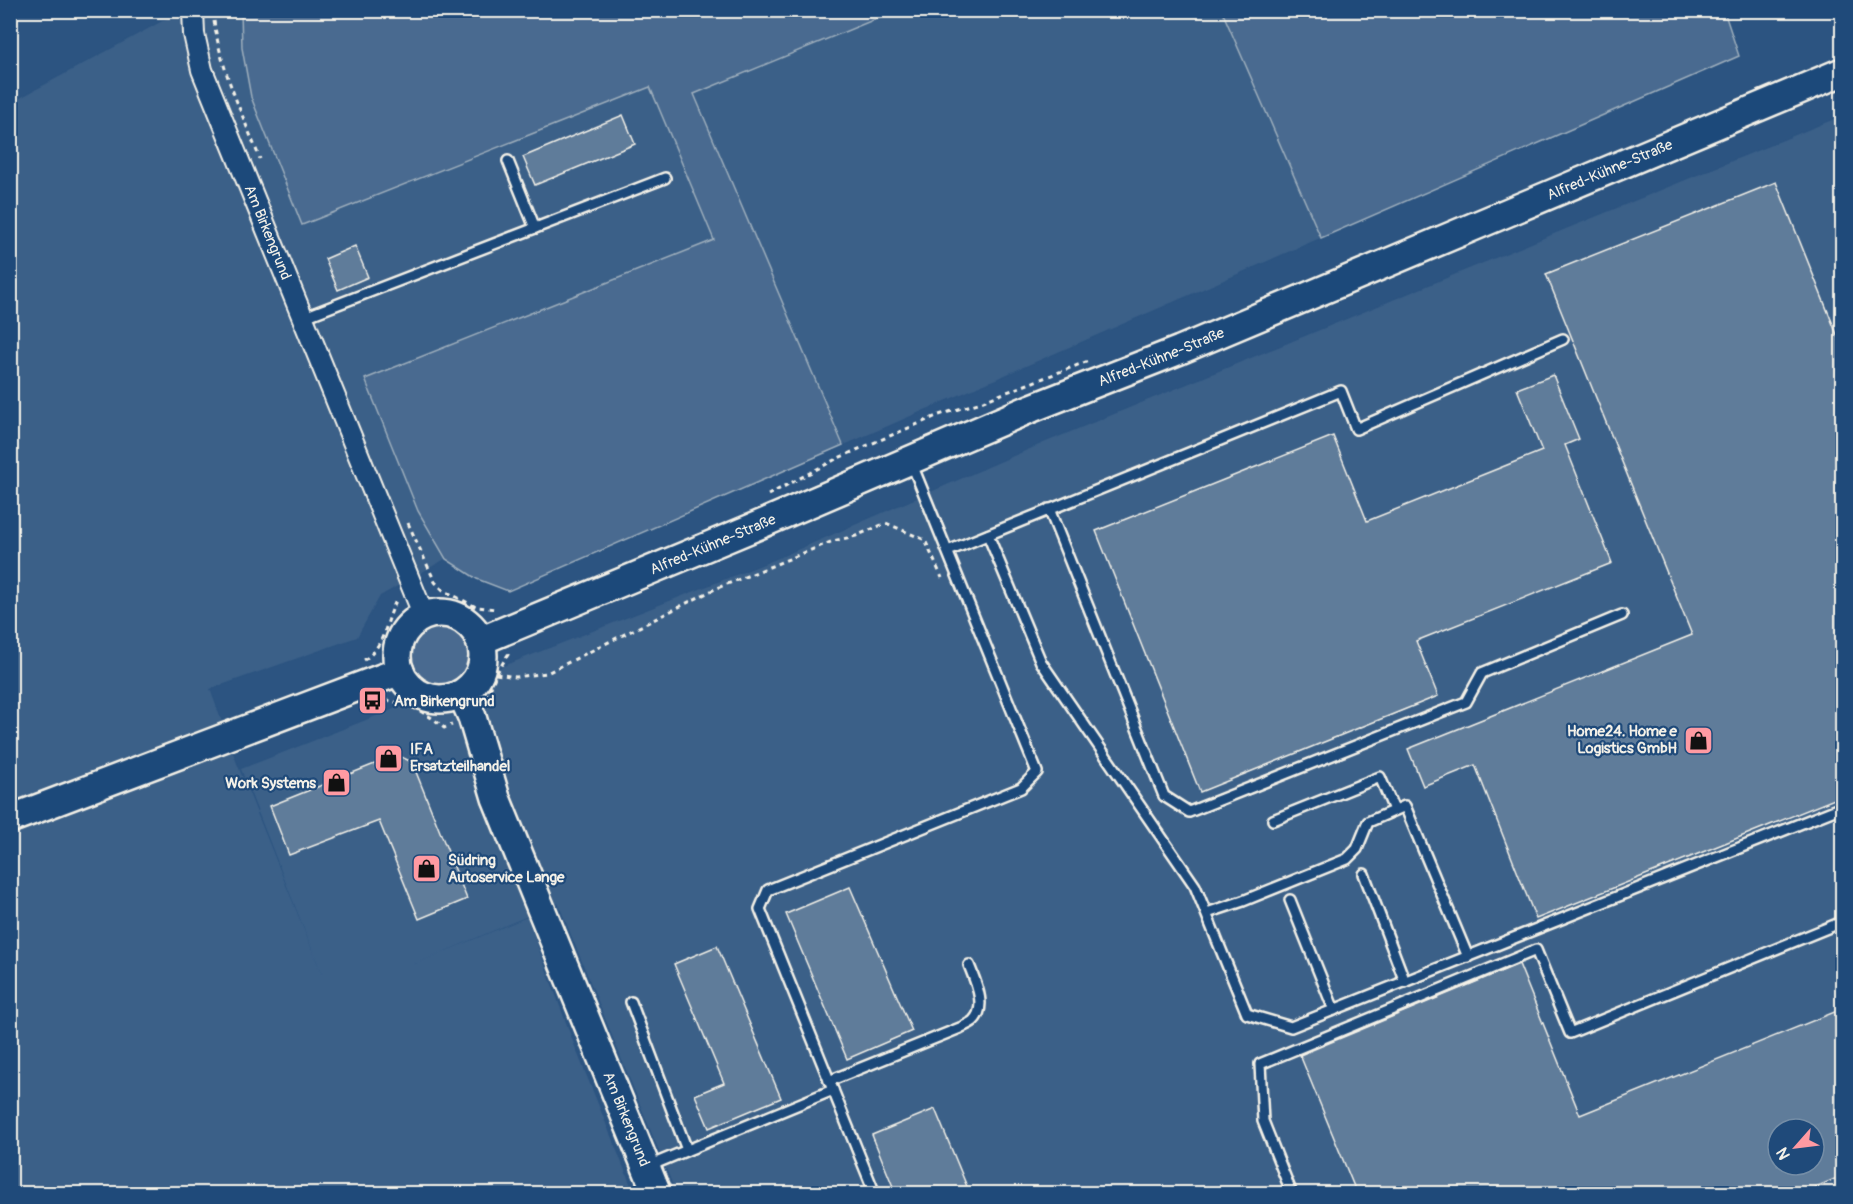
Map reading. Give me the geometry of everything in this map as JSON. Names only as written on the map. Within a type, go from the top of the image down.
[{"type":"main road","name":"Alfred-Kühne-Straße","points":[[480,641],[1032,408],[1191,345],[1842,72]]},
{"type":"main road","points":[[435,614],[458,617],[475,631],[480,641],[483,661],[481,671],[464,698],[430,698],[418,693],[407,683],[400,671],[398,661],[401,639],[407,629],[424,616],[435,614]]},
{"type":"main road","points":[[10,819],[400,671]]},
{"type":"main road","name":"Am Birkengrund","points":[[464,698],[472,717],[488,777],[657,1194]]},
{"type":"street","name":"Am Birkengrund","points":[[194,10],[194,34],[202,70],[424,616]]},
{"type":"lane","points":[[508,161],[535,228]]},
{"type":"lane","points":[[302,318],[665,178]]},
{"type":"lane","points":[[948,551],[1341,391],[1356,429],[1563,339]]},
{"type":"lane","points":[[875,1194],[760,909],[768,890],[1021,788],[1037,772],[910,459]]},
{"type":"lane","points":[[1049,510],[1164,796],[1189,812],[1466,702],[1482,673],[1622,615]]},
{"type":"lane","points":[[988,535],[1041,662],[1189,879],[1207,914],[1247,1014],[1291,1027],[1842,807]]},
{"type":"lane","points":[[1273,820],[1380,777],[1394,810]]},
{"type":"lane","points":[[1207,914],[1347,858],[1357,849],[1368,822],[1405,806],[1468,957]]},
{"type":"lane","points":[[1364,874],[1405,982]]},
{"type":"lane","points":[[1290,900],[1334,1010]]},
{"type":"lane","points":[[1292,1194],[1263,1121],[1260,1064],[1536,950],[1570,1033],[1842,922]]},
{"type":"lane","points":[[646,1167],[974,1020],[979,1008],[978,990],[969,965]]},
{"type":"lane","points":[[631,1002],[687,1150]]},
{"type":"path","points":[[496,674],[516,677],[547,673],[715,589],[886,523],[925,540],[943,580]]},
{"type":"path","points":[[435,582],[443,590],[476,607],[495,609]]},
{"type":"path","points":[[367,658],[376,649],[390,621],[396,600],[401,598]]},
{"type":"path","points":[[464,698],[496,674],[511,650],[509,646]]},
{"type":"path","points":[[381,694],[383,700],[424,713],[444,728],[451,726]]},
{"type":"shaded area","points":[[181,11],[1724,11],[1739,56],[508,591],[477,579],[445,559],[380,596],[357,637],[210,689],[236,761],[323,977],[241,769],[774,560],[1046,442],[1842,116],[1842,1193],[676,1193],[558,903],[415,964],[527,917],[575,1047],[634,1193],[11,1194],[11,103]]},
{"type":"shaded area","points":[[241,11],[895,11],[694,94],[843,445],[508,591],[477,579],[446,559],[418,511],[365,379],[714,240],[650,87],[302,225],[251,97],[242,48]]},
{"type":"shaded area","points":[[1222,11],[1724,11],[1739,56],[1321,238]]},
{"type":"shaded area","points":[[439,623],[452,625],[463,633],[471,644],[473,657],[471,670],[463,681],[452,689],[439,691],[426,689],[415,681],[407,670],[405,657],[407,644],[415,633],[426,625]]},
{"type":"building","points":[[623,115],[635,144],[535,185],[523,157]]},
{"type":"building","points":[[1776,182],[1842,347],[1842,796],[1536,919],[1475,765],[1423,786],[1408,749],[1692,635],[1546,274]]},
{"type":"building","points":[[355,246],[368,277],[338,290],[325,259]]},
{"type":"building","points":[[1553,375],[1579,439],[1565,445],[1612,563],[1416,641],[1438,696],[1200,792],[1096,531],[1333,436],[1367,521],[1542,451],[1517,389]]},
{"type":"building","points":[[397,755],[412,762],[467,899],[419,919],[379,821],[289,855],[270,806]]},
{"type":"building","points":[[850,887],[912,1031],[847,1059],[786,914]]},
{"type":"building","points":[[717,946],[781,1098],[709,1128],[695,1095],[724,1083],[674,964]]},
{"type":"building","points":[[1519,964],[1580,1115],[1842,1009],[1842,1176],[1799,1194],[1357,1194],[1300,1055]]},
{"type":"building","points":[[935,1109],[970,1194],[896,1194],[872,1135]]},
{"type":"place","name":"Am Birkengrund","points":[[373,701]]},
{"type":"place","name":"Home24. Home e Logistics GmbH","points":[[1698,740]]},
{"type":"place","name":"IFA Ersatzteilhandel","points":[[389,758]]},
{"type":"place","name":"Work Systems","points":[[337,783]]},
{"type":"place","name":"Südring Autoservice Lange","points":[[427,869]]}]
